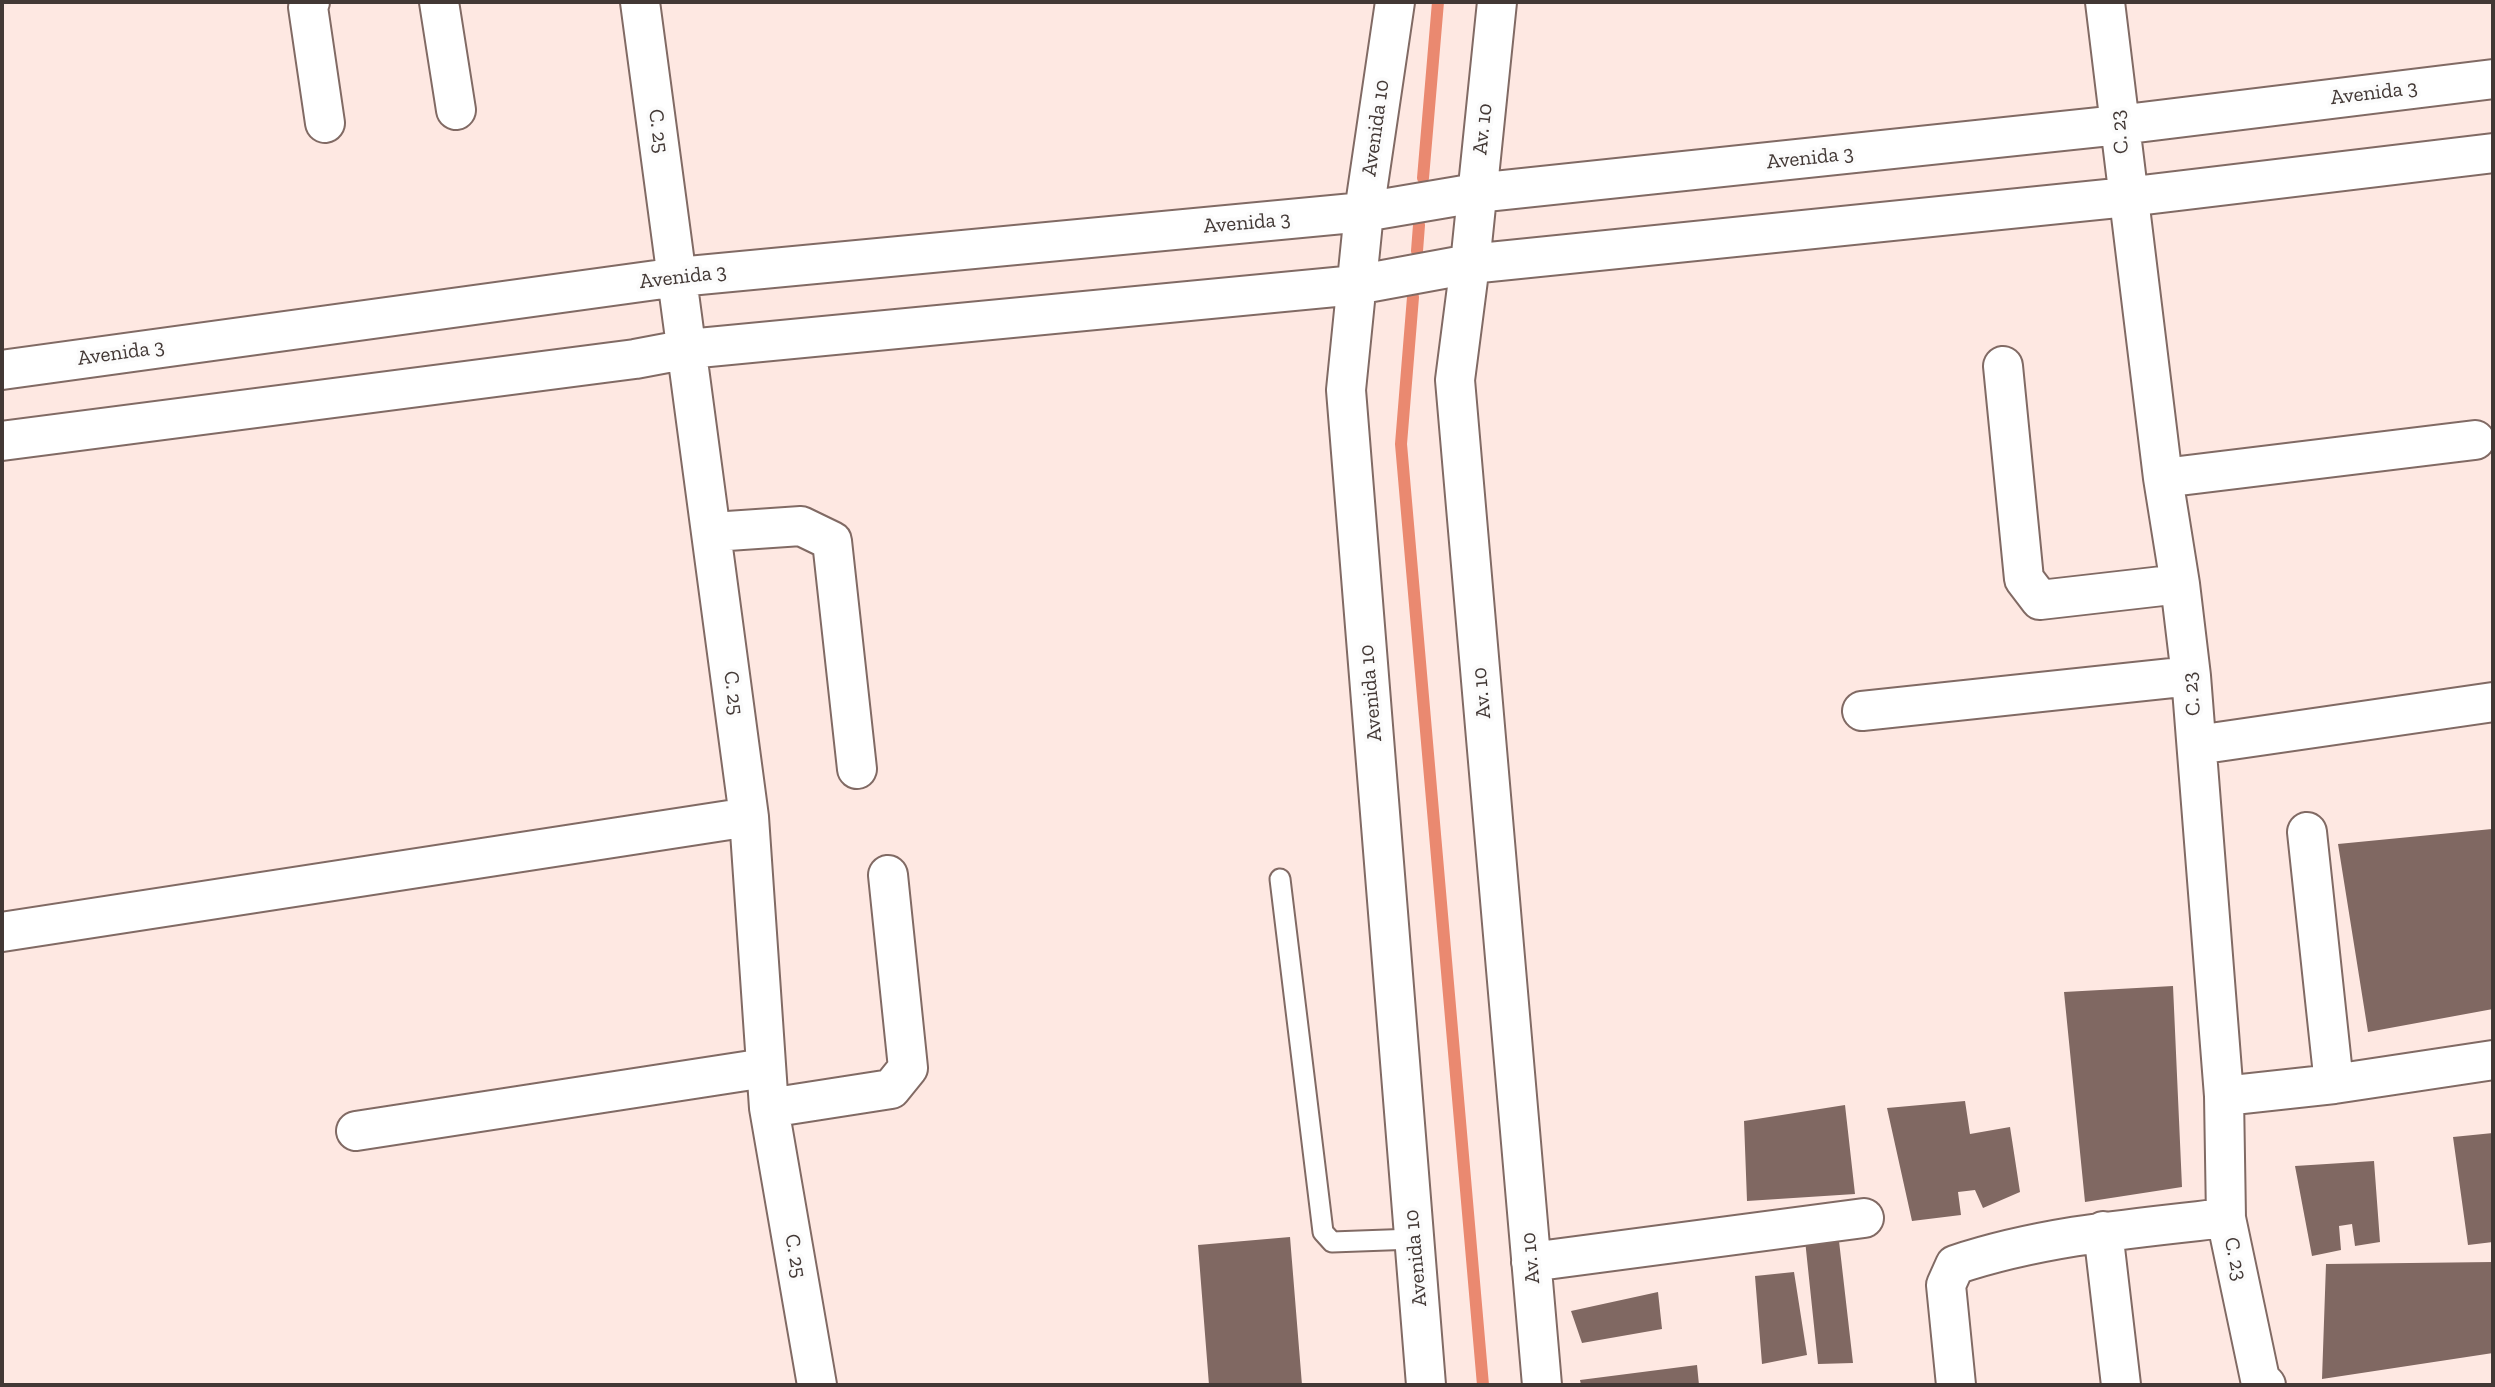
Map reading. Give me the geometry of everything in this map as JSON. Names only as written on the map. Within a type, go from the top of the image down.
[{"type":"street","points":[[310,2],[308,7],[325,123]]},
{"type":"street","points":[[439,2],[456,110]]},
{"type":"street","name":"C. 25","points":[[640,2],[749,817],[769,1108],[817,1385]]},
{"type":"street","name":"Avenida 10","points":[[1395,2],[1364,212],[1346,390],[1426,1385]]},
{"type":"street","name":"Av. 10","points":[[1497,2],[1455,380],[1542,1385]]},
{"type":"street","name":"C. 23","points":[[2105,2],[2127,197],[2191,676],[2224,1097],[2226,1218],[2260,1379],[2266,1385]]},
{"type":"street","name":"Avenida 3","points":[[2,370],[678,277],[1364,212],[1476,193],[2119,125],[2493,79]]},
{"type":"street","points":[[2,441],[621,361],[688,349],[1356,285],[1470,264],[2127,197],[2493,153]]},
{"type":"street","points":[[2003,366],[2024,579],[2040,600],[2180,584]]},
{"type":"street","points":[[2163,478],[2475,440]]},
{"type":"street","points":[[713,532],[801,526],[832,541],[857,769]]},
{"type":"street","points":[[1862,711],[2191,676]]},
{"type":"street","points":[[2197,745],[2493,702]]},
{"type":"street","points":[[2,932],[749,817]]},
{"type":"street","points":[[2308,832],[2334,1084]]},
{"type":"street","points":[[769,1108],[891,1089],[908,1068],[888,874]]},
{"type":"street","points":[[2224,1097],[2334,1084],[2493,1060]]},
{"type":"street","points":[[356,1131],[765,1068]]},
{"type":"street","points":[[1531,1262],[1864,1218]]},
{"type":"street","points":[[1956,1385],[1946,1285],[1955,1265],[1978,1257],[2103,1231],[2226,1218]]},
{"type":"street","points":[[2103,1231],[2120,1385]]},
{"type":"lane","points":[[1280,879],[1323,1232],[1332,1242],[1414,1239]]},
{"type":"building","points":[[2492,829],[2493,1009],[2368,1032],[2338,844]]},
{"type":"building","points":[[2173,986],[2182,1187],[2085,1202],[2064,992]]},
{"type":"building","points":[[1965,1101],[1970,1134],[2010,1127],[2020,1192],[1983,1208],[1975,1190],[1958,1192],[1961,1215],[1912,1221],[1887,1108]]},
{"type":"building","points":[[1845,1105],[1855,1194],[1747,1201],[1744,1121]]},
{"type":"building","points":[[2493,1133],[2493,1242],[2468,1245],[2453,1137]]},
{"type":"building","points":[[2374,1161],[2380,1242],[2355,1246],[2352,1224],[2339,1226],[2341,1250],[2312,1256],[2295,1166]]},
{"type":"building","points":[[1290,1237],[1302,1385],[1209,1385],[1198,1245]]},
{"type":"building","points":[[1805,1240],[1839,1241],[1853,1363],[1818,1364]]},
{"type":"building","points":[[2493,1262],[2493,1353],[2322,1379],[2326,1264]]},
{"type":"building","points":[[1794,1272],[1807,1355],[1762,1364],[1755,1276]]},
{"type":"building","points":[[1658,1292],[1662,1329],[1582,1343],[1571,1311]]},
{"type":"building","points":[[1697,1365],[1699,1385],[1581,1385],[1580,1380]]},
{"type":"waterway","points":[[1423,178],[1438,2]]},
{"type":"waterway","points":[[1417,251],[1419,225]]},
{"type":"waterway","points":[[1413,297],[1401,444],[1483,1385]]}]
